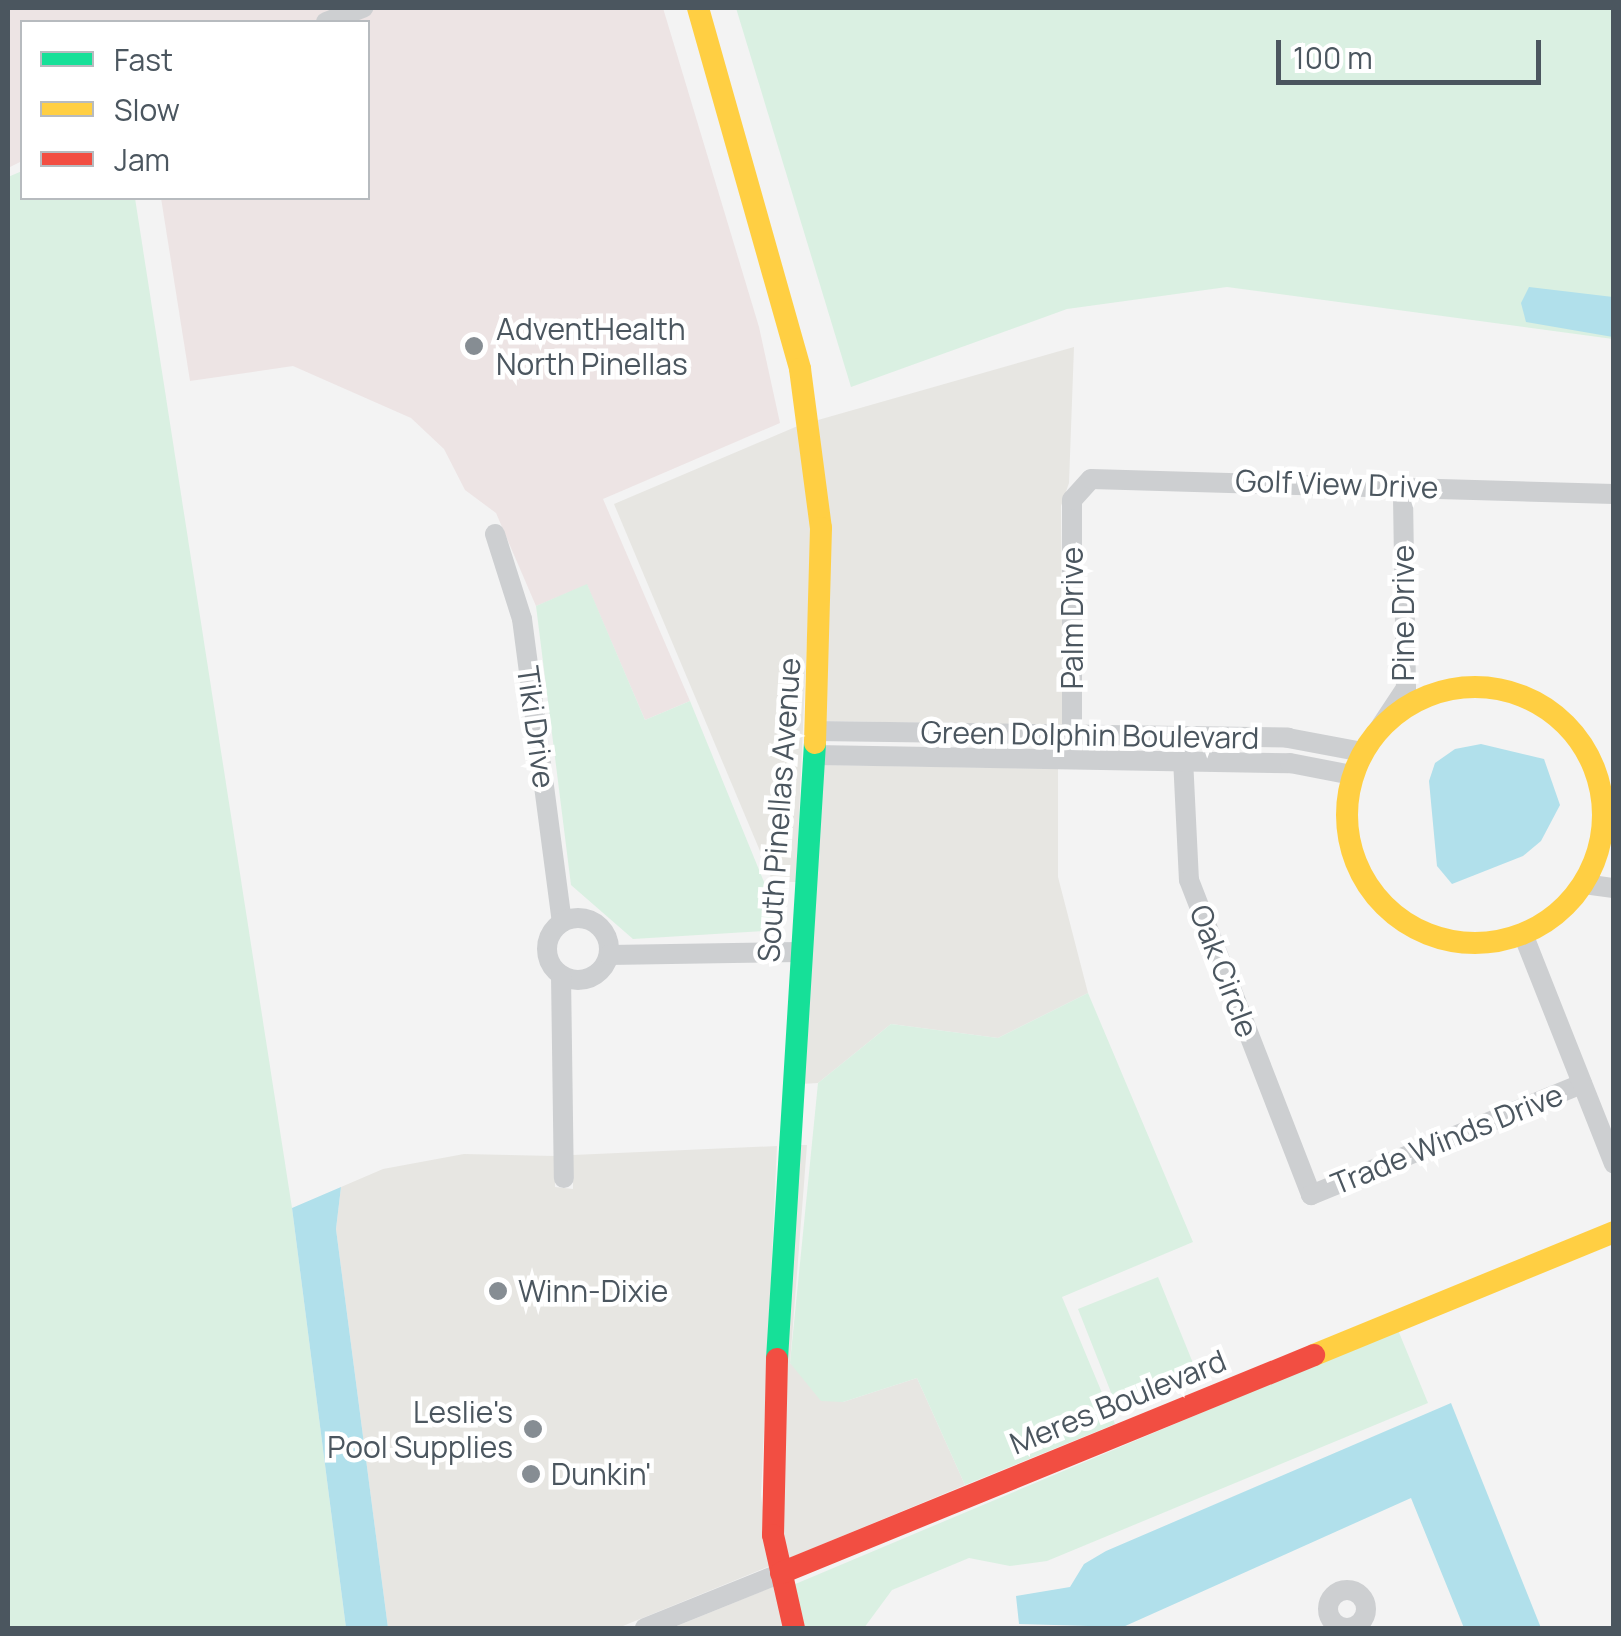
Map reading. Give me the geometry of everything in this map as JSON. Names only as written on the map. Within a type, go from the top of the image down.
[{"type":"street","points":[[331,20],[363,8]]},
{"type":"street","name":"South Pinellas Avenue","points":[[698,8],[807,407],[821,528],[816,731],[770,1450],[781,1573],[794,1628]]},
{"type":"street","name":"Golf View Drive","points":[[1072,500],[1080,486],[1101,475],[1614,494]]},
{"type":"street","name":"Pine Drive","points":[[1377,732],[1406,688],[1403,486]]},
{"type":"street","name":"Palm Drive","points":[[1072,500],[1076,736],[1082,759]]},
{"type":"street","name":"Tiki Drive","points":[[495,534],[522,620],[562,922],[547,946],[561,975],[564,1178]]},
{"type":"street","points":[[1474,687],[1501,690],[1551,712],[1572,730],[1598,778],[1602,832],[1584,884],[1557,913],[1523,934],[1471,944],[1444,940],[1396,918],[1370,889],[1352,854],[1346,828],[1352,775],[1377,732],[1420,699],[1474,687]]},
{"type":"street","name":"Green Dolphin Boulevard","points":[[816,731],[1288,738],[1363,752]]},
{"type":"street","name":"Oak Circle","points":[[1182,738],[1184,856],[1209,932],[1312,1195]]},
{"type":"street","name":"Green Dolphin Boulevard","points":[[814,755],[1290,763],[1352,775]]},
{"type":"street","points":[[1584,884],[1614,888]]},
{"type":"street","points":[[562,922],[592,921],[607,937],[609,955]]},
{"type":"street","points":[[1523,934],[1614,1164]]},
{"type":"street","points":[[561,975],[586,980],[609,955],[800,952]]},
{"type":"street","name":"Trade Winds Drive","points":[[1312,1195],[1582,1084]]},
{"type":"street","points":[[1592,1109],[1614,1100]]},
{"type":"street","name":"Meres Boulevard","points":[[645,1628],[1614,1232]]},
{"type":"shaded area","name":"AdventHealth North Pinellas","points":[[8,8],[663,8],[759,327],[780,423],[603,499],[690,701],[645,720],[587,585],[536,606],[496,513],[465,490],[444,449],[411,418],[293,366],[190,381],[161,200],[370,200],[370,20],[20,20],[20,162],[8,168]]},
{"type":"shaded area","points":[[1074,347],[1069,483],[1061,506],[1063,725],[826,721],[818,420]]},
{"type":"shaded area","points":[[800,425],[812,528],[796,882],[773,882],[614,504]]},
{"type":"shaded area","points":[[823,765],[1058,769],[1058,877],[1088,993],[998,1038],[891,1024],[818,1083],[801,1084]]},
{"type":"shaded area","points":[[796,1145],[807,1145],[790,1363],[843,1402],[917,1378],[965,1485],[787,1559],[780,1496]]},
{"type":"shaded area","points":[[777,1146],[761,1495],[770,1566],[618,1628],[388,1628],[336,1229],[341,1187],[383,1169],[464,1154],[555,1156],[555,1187],[573,1189],[573,1155]]},
{"type":"shaded area","points":[[775,1586],[785,1628],[672,1628]]},
{"type":"green space","points":[[736,8],[1613,8],[1613,339],[1227,287],[1067,309],[851,387]]},
{"type":"green space","points":[[20,172],[20,200],[135,200],[292,1208],[346,1628],[8,1628],[8,177]]},
{"type":"green space","points":[[587,584],[645,720],[690,701],[773,904],[773,921],[764,931],[633,939],[571,885],[536,606]]},
{"type":"green space","points":[[1088,993],[1193,1242],[1062,1297],[1115,1424],[965,1485],[917,1378],[843,1402],[821,1401],[790,1363],[818,1083],[891,1024],[998,1038]]},
{"type":"green space","points":[[1158,1277],[1195,1368],[1114,1400],[1078,1309]]},
{"type":"green space","points":[[1398,1330],[1428,1403],[1047,1561],[1010,1566],[969,1558],[892,1590],[864,1628],[804,1628],[793,1585]]},
{"type":"water","points":[[1529,287],[1613,297],[1613,337],[1526,322],[1521,303]]},
{"type":"water","points":[[1481,744],[1544,759],[1560,805],[1541,841],[1523,856],[1452,884],[1437,866],[1429,781],[1435,763],[1455,749]]},
{"type":"water","points":[[341,1187],[336,1229],[388,1628],[346,1628],[292,1208]]},
{"type":"water","points":[[1451,1403],[1541,1628],[1464,1628],[1411,1498],[1123,1627],[1019,1624],[1016,1596],[1070,1587],[1084,1564],[1106,1551]]},
{"type":"traffic: fast","points":[[777,1359],[815,743]]},
{"type":"traffic: slow","points":[[698,8],[800,369],[821,528],[815,743]]},
{"type":"traffic: slow","points":[[1475,687],[1524,696],[1566,724],[1594,766],[1603,815],[1594,864],[1566,906],[1524,934],[1475,943],[1426,934],[1384,906],[1356,864],[1347,815],[1356,766],[1384,724],[1426,696],[1475,687]]},
{"type":"traffic: slow","points":[[1314,1355],[1614,1232]]},
{"type":"traffic: jam","points":[[781,1573],[1314,1355]]},
{"type":"traffic: jam","points":[[777,1359],[773,1535],[794,1628]]},
{"type":"place","name":"AdventHealth North Pinellas","points":[[474,346]]},
{"type":"place","name":"Winn-Dixie","points":[[498,1291]]},
{"type":"place","name":"Leslie's Pool Supplies","points":[[533,1429]]},
{"type":"place","name":"Dunkin'","points":[[531,1474]]}]
